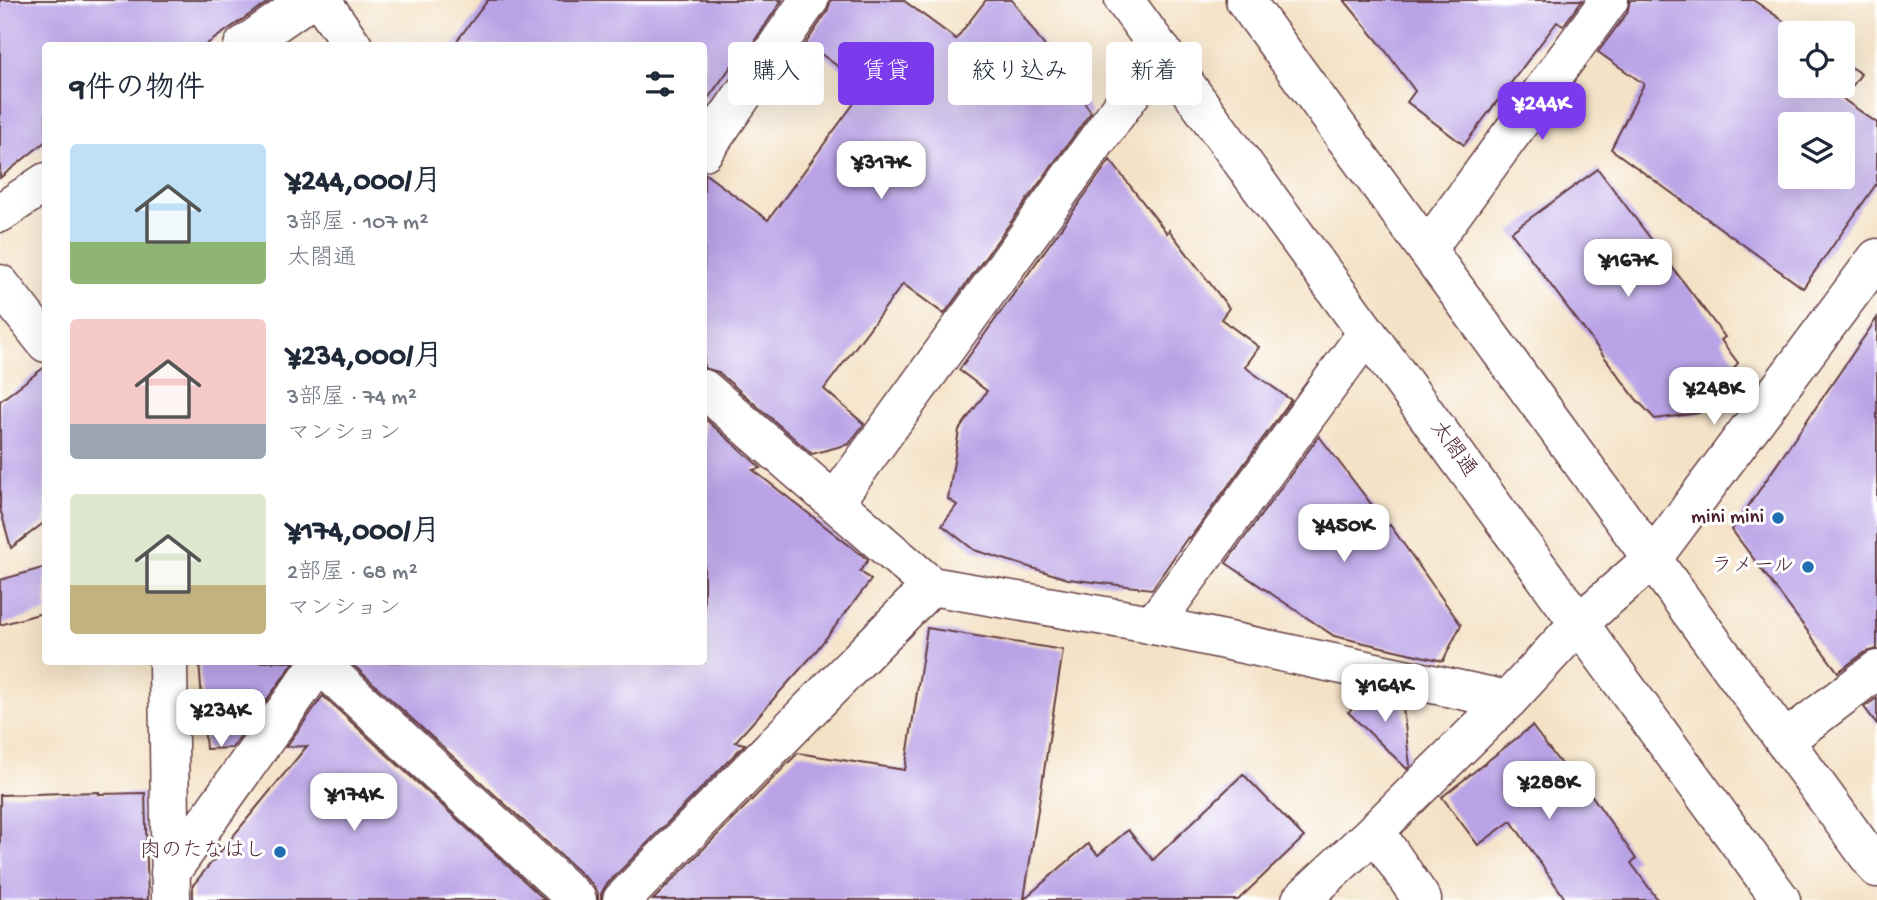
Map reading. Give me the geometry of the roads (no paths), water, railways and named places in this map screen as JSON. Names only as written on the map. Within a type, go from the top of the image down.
[{"type":"street","points":[[707,147],[809,0]]},
{"type":"street","name":"太閤通","points":[[1124,0],[1155,42]]},
{"type":"street","points":[[1245,0],[1877,868]]},
{"type":"street","points":[[1427,249],[1609,0]]},
{"type":"street","points":[[250,42],[322,2],[350,42]]},
{"type":"street","points":[[835,501],[1123,105]]},
{"type":"street","name":"太閤通","points":[[1201,105],[1782,900]]},
{"type":"street","points":[[0,213],[42,185]]},
{"type":"street","points":[[1301,900],[1508,700],[1579,623],[1652,559],[1877,258]]},
{"type":"street","points":[[0,284],[42,338]]},
{"type":"street","points":[[1153,625],[1367,333]]},
{"type":"street","points":[[707,392],[931,586],[1153,625],[1508,700]]},
{"type":"street","points":[[622,900],[931,586]]},
{"type":"street","points":[[168,665],[171,886]]},
{"type":"street","points":[[171,886],[317,665]]},
{"type":"street","points":[[322,665],[577,900]]},
{"type":"street","points":[[1784,741],[1877,670]]},
{"type":"street","points":[[1375,831],[1422,900]]},
{"type":"place","name":"mini mini","points":[[1778,518]]},
{"type":"place","name":"ラメール","points":[[1808,567]]},
{"type":"place","name":"肉のたなはし","points":[[280,852]]}]
